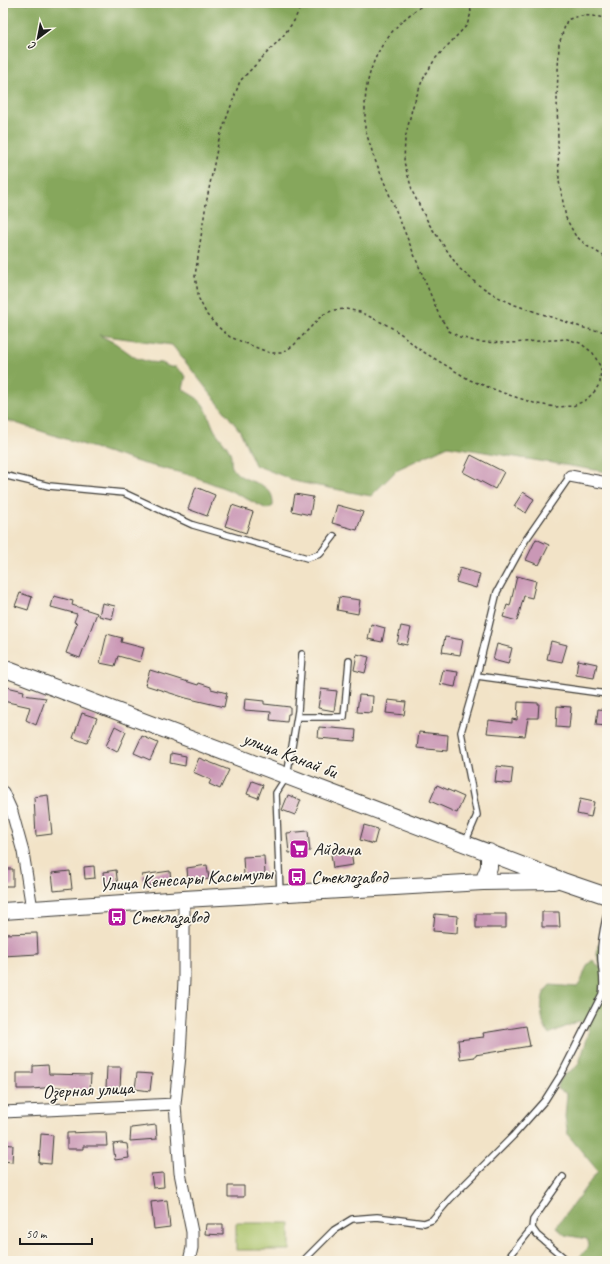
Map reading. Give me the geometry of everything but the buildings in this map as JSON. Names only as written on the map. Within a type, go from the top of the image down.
[{"type":"main road","name":"улица Канай би","points":[[3,668],[563,881],[607,896]]},
{"type":"main road","points":[[483,882],[489,867],[489,852]]},
{"type":"main road","name":"Улица Кенесары Касымулы","points":[[3,911],[280,893],[483,882],[563,881]]},
{"type":"street","points":[[570,476],[607,483]]},
{"type":"street","points":[[3,792],[12,812],[23,852],[32,909]]},
{"type":"street","points":[[184,899],[183,987],[180,1056],[175,1104],[180,1173],[192,1232],[192,1248],[189,1261]]},
{"type":"street","name":"Озерная улица","points":[[3,1112],[175,1104]]},
{"type":"lane","points":[[3,475],[49,486],[124,493],[193,525],[307,558],[320,554],[334,536]]},
{"type":"lane","points":[[465,843],[477,815],[461,732],[477,676],[496,592],[525,541],[570,476]]},
{"type":"lane","points":[[280,893],[276,794],[287,776],[297,717],[302,654]]},
{"type":"lane","points":[[297,717],[344,718],[349,660]]},
{"type":"lane","points":[[477,676],[607,694]]},
{"type":"lane","points":[[303,1261],[334,1230],[352,1219],[378,1217],[424,1223],[432,1220],[450,1198],[513,1136],[545,1100],[562,1073],[602,994],[604,984],[601,956],[607,913]]},
{"type":"lane","points":[[506,1261],[532,1228],[533,1220],[563,1177]]},
{"type":"lane","points":[[532,1228],[537,1235],[568,1261]]},
{"type":"path","points":[[302,3],[294,21],[284,36],[240,81],[219,139],[206,204],[195,276],[199,299],[207,315],[230,337],[270,353],[282,353],[294,345],[322,315],[334,310],[360,312],[389,326],[404,336],[417,348],[470,380],[537,404],[556,407],[573,406],[586,400],[595,391],[600,383],[601,368],[593,353],[580,343],[567,340],[510,343],[478,342],[460,337],[449,331],[439,315],[373,155],[365,128],[365,100],[369,74],[378,51],[393,30],[414,10],[427,3]]},
{"type":"path","points":[[470,3],[471,13],[467,25],[436,59],[422,81],[412,109],[405,138],[404,162],[413,193],[429,224],[459,268],[477,284],[498,297],[516,305],[587,329],[607,332]]},
{"type":"path","points":[[607,19],[599,17],[575,16],[567,20],[559,44],[557,98],[559,182],[566,218],[576,235],[587,246],[607,258]]},
{"type":"green space","points":[[3,3],[321,3],[320,7],[332,3],[607,3],[607,472],[448,446],[398,469],[371,496],[298,482],[255,465],[240,431],[172,345],[99,335],[115,343],[136,358],[149,362],[162,363],[170,367],[176,367],[186,376],[183,389],[203,404],[215,431],[230,452],[233,469],[238,474],[269,491],[272,497],[273,506],[267,509],[229,490],[190,475],[141,463],[3,419]]},
{"type":"green space","points":[[598,944],[607,950],[607,1261],[581,1261],[580,1256],[587,1249],[589,1244],[587,1239],[565,1235],[556,1227],[598,1171],[568,1135],[565,1117],[567,1094],[558,1089],[562,1077],[577,1066],[589,1033],[588,1028],[579,1021],[549,1034],[544,1026],[542,1001],[543,995],[550,985],[577,987],[580,984],[587,966],[593,960],[602,970],[597,955]]},
{"type":"green space","points":[[236,1223],[290,1223],[290,1250],[236,1250]]},
{"type":"place","name":"Айдана","points":[[299,849]]},
{"type":"place","name":"Стеклозавод","points":[[297,877]]},
{"type":"place","name":"Стеклазавод","points":[[117,917]]}]
